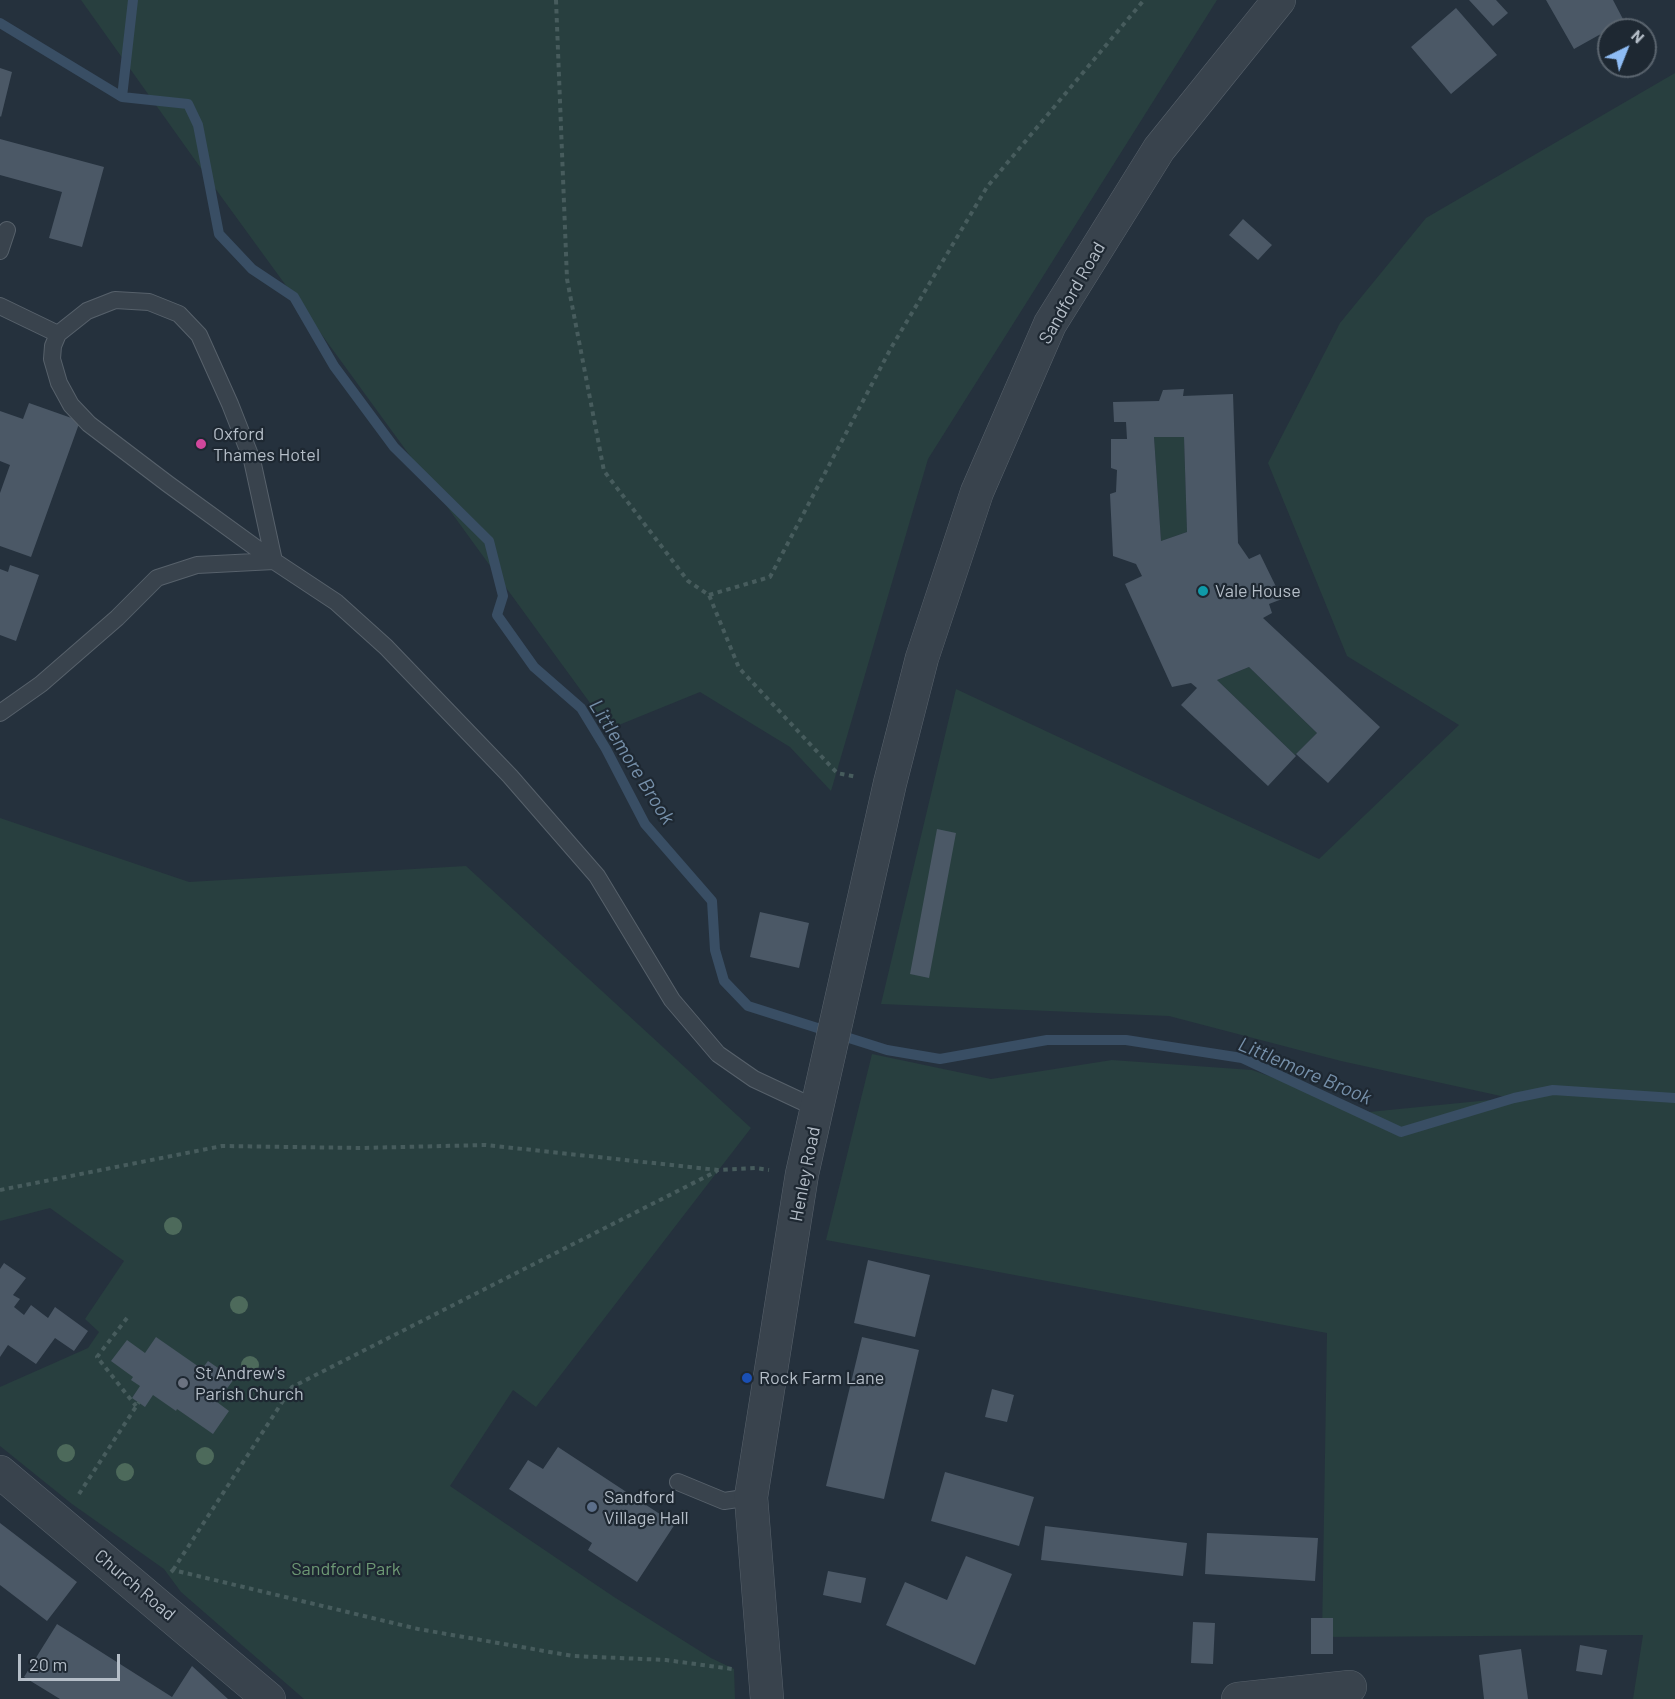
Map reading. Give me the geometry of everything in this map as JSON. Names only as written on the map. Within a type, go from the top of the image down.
[{"type":"street","name":"Sandford Road","points":[[922,658],[977,492],[1050,324],[1159,149],[1279,0]]},
{"type":"street","name":"Henley Road","points":[[767,1699],[752,1497],[802,1174],[890,783],[922,658]]},
{"type":"street","name":"Church Road","points":[[0,1472],[269,1699]]},
{"type":"street","points":[[1238,1699],[1350,1687]]},
{"type":"lane","points":[[0,251],[7,230]]},
{"type":"lane","points":[[274,561],[252,460],[199,335],[179,314],[149,302],[115,300],[87,311],[58,334],[52,346],[52,359],[59,383],[71,405],[89,424],[274,561],[336,602],[386,647],[510,776],[597,876],[672,1000],[718,1054],[754,1079],[818,1109]]},
{"type":"lane","points":[[0,306],[58,334]]},
{"type":"lane","points":[[0,713],[41,684],[117,618],[157,578],[197,565],[274,561]]},
{"type":"lane","points":[[678,1482],[724,1501],[752,1497]]},
{"type":"path","points":[[556,0],[567,279],[604,471],[688,581],[709,595],[739,668],[837,772],[890,783]]},
{"type":"path","points":[[709,595],[770,577],[891,348],[987,187],[1144,0]]},
{"type":"path","points":[[0,1190],[222,1146],[360,1148],[486,1145],[718,1170],[755,1168],[802,1174]]},
{"type":"path","points":[[152,1598],[173,1570],[292,1387],[718,1170]]},
{"type":"path","points":[[59,1521],[138,1404],[97,1358],[127,1318]]},
{"type":"path","points":[[173,1570],[418,1629],[573,1656],[666,1660],[734,1669],[765,1660]]},
{"type":"green space","points":[[81,0],[1217,0],[928,459],[831,791],[790,747],[700,692],[609,729],[220,195]]},
{"type":"green space","points":[[1675,73],[1675,1699],[1633,1699],[1643,1635],[1322,1637],[1327,1333],[826,1240],[872,1054],[991,1079],[1112,1060],[1252,1070],[1369,1112],[1510,1098],[1341,1061],[1169,1016],[881,1004],[956,689],[1319,859],[1459,725],[1347,656],[1268,463],[1340,323],[1426,218]]},
{"type":"green space","points":[[1154,437],[1184,437],[1187,532],[1161,541]]},
{"type":"green space","points":[[1249,667],[1317,733],[1295,755],[1217,680]]},
{"type":"green space","name":"Sandford Park","points":[[0,818],[189,882],[466,866],[751,1128],[536,1407],[513,1390],[450,1486],[614,1597],[711,1658],[734,1669],[735,1699],[304,1699],[181,1592],[164,1569],[72,1504],[0,1446],[0,1387],[88,1348],[99,1332],[85,1319],[124,1261],[50,1208],[0,1221]]},
{"type":"building","points":[[1469,0],[1496,0],[1508,13],[1493,26]]},
{"type":"building","points":[[1546,0],[1613,0],[1622,18],[1597,18],[1597,36],[1574,49]]},
{"type":"building","points":[[1456,8],[1497,55],[1451,94],[1411,47]]},
{"type":"building","points":[[0,68],[12,72],[1,117],[0,116]]},
{"type":"building","points":[[0,139],[104,167],[82,247],[49,238],[62,192],[0,175]]},
{"type":"building","points":[[1243,219],[1272,245],[1258,260],[1229,235]]},
{"type":"building","name":"Vale House","points":[[1184,389],[1183,396],[1233,394],[1238,543],[1249,559],[1260,554],[1282,599],[1269,604],[1272,613],[1263,618],[1380,727],[1328,783],[1296,754],[1317,733],[1249,667],[1217,680],[1296,756],[1268,786],[1181,705],[1197,688],[1191,683],[1172,687],[1125,584],[1142,576],[1136,564],[1113,556],[1110,494],[1116,492],[1117,470],[1111,468],[1111,439],[1127,439],[1126,422],[1114,422],[1113,402],[1159,401],[1163,390]],"holes":[[[1154,437],[1184,437],[1187,532],[1161,541]]]},
{"type":"building","points":[[29,403],[80,421],[31,557],[0,546],[0,493],[10,465],[0,461],[0,411],[23,419]]},
{"type":"building","points":[[10,565],[39,575],[16,641],[0,635],[0,569],[8,572]]},
{"type":"building","points":[[937,829],[956,833],[929,978],[910,974]]},
{"type":"building","points":[[760,912],[809,923],[799,968],[750,957]]},
{"type":"building","points":[[868,1260],[930,1275],[915,1337],[854,1323]]},
{"type":"building","points":[[4,1263],[26,1278],[13,1295],[20,1299],[14,1307],[24,1315],[31,1305],[48,1318],[55,1307],[88,1331],[74,1351],[55,1338],[36,1364],[8,1345],[0,1357],[0,1269]]},
{"type":"building","name":"St Andrew's Parish Church","points":[[156,1337],[202,1369],[208,1361],[234,1379],[217,1402],[229,1411],[213,1434],[153,1395],[145,1407],[132,1398],[140,1386],[131,1380],[133,1377],[111,1361],[127,1340],[145,1353]]},
{"type":"building","points":[[862,1337],[919,1350],[884,1499],[826,1486]]},
{"type":"building","points":[[992,1389],[1014,1395],[1007,1422],[985,1417]]},
{"type":"building","name":"Sandford Village Hall","points":[[558,1447],[675,1524],[637,1582],[588,1550],[592,1543],[509,1489],[528,1460],[543,1469]]},
{"type":"building","points":[[945,1472],[1034,1497],[1019,1546],[931,1521]]},
{"type":"building","points":[[0,1523],[77,1582],[47,1621],[0,1585]]},
{"type":"building","points":[[1045,1526],[1187,1543],[1183,1576],[1041,1560]]},
{"type":"building","points":[[1207,1533],[1318,1538],[1315,1581],[1205,1574]]},
{"type":"building","points":[[966,1556],[1012,1574],[975,1665],[886,1625],[905,1582],[947,1600]]},
{"type":"building","points":[[828,1571],[866,1578],[861,1603],[823,1595]]},
{"type":"building","points":[[1311,1618],[1333,1618],[1333,1654],[1311,1654]]},
{"type":"building","points":[[1193,1622],[1215,1623],[1213,1664],[1191,1663]]},
{"type":"building","points":[[57,1624],[172,1697],[192,1666],[228,1699],[60,1699],[24,1677]]},
{"type":"building","points":[[1580,1645],[1607,1650],[1602,1675],[1576,1671]]},
{"type":"building","points":[[1521,1649],[1528,1699],[1484,1699],[1479,1655]]},
{"type":"waterway","name":"Littlemore Brook","points":[[133,0],[122,97],[188,104],[198,125],[219,234],[252,269],[294,297],[334,366],[394,447],[489,541],[503,596],[497,615],[534,667],[581,708],[606,749],[645,824],[712,901],[715,950],[724,981],[748,1006],[887,1050],[940,1059],[1047,1040],[1126,1040],[1242,1058],[1401,1132],[1514,1098],[1553,1090],[1675,1098]]},
{"type":"waterway","points":[[0,23],[122,97]]},
{"type":"place","name":"Oxford Thames Hotel","points":[[201,444]]},
{"type":"place","name":"Vale House","points":[[1203,591]]},
{"type":"place","name":"Rock Farm Lane","points":[[747,1378]]},
{"type":"place","name":"St Andrew's Parish Church","points":[[183,1383]]},
{"type":"place","name":"Sandford Village Hall","points":[[592,1507]]}]
